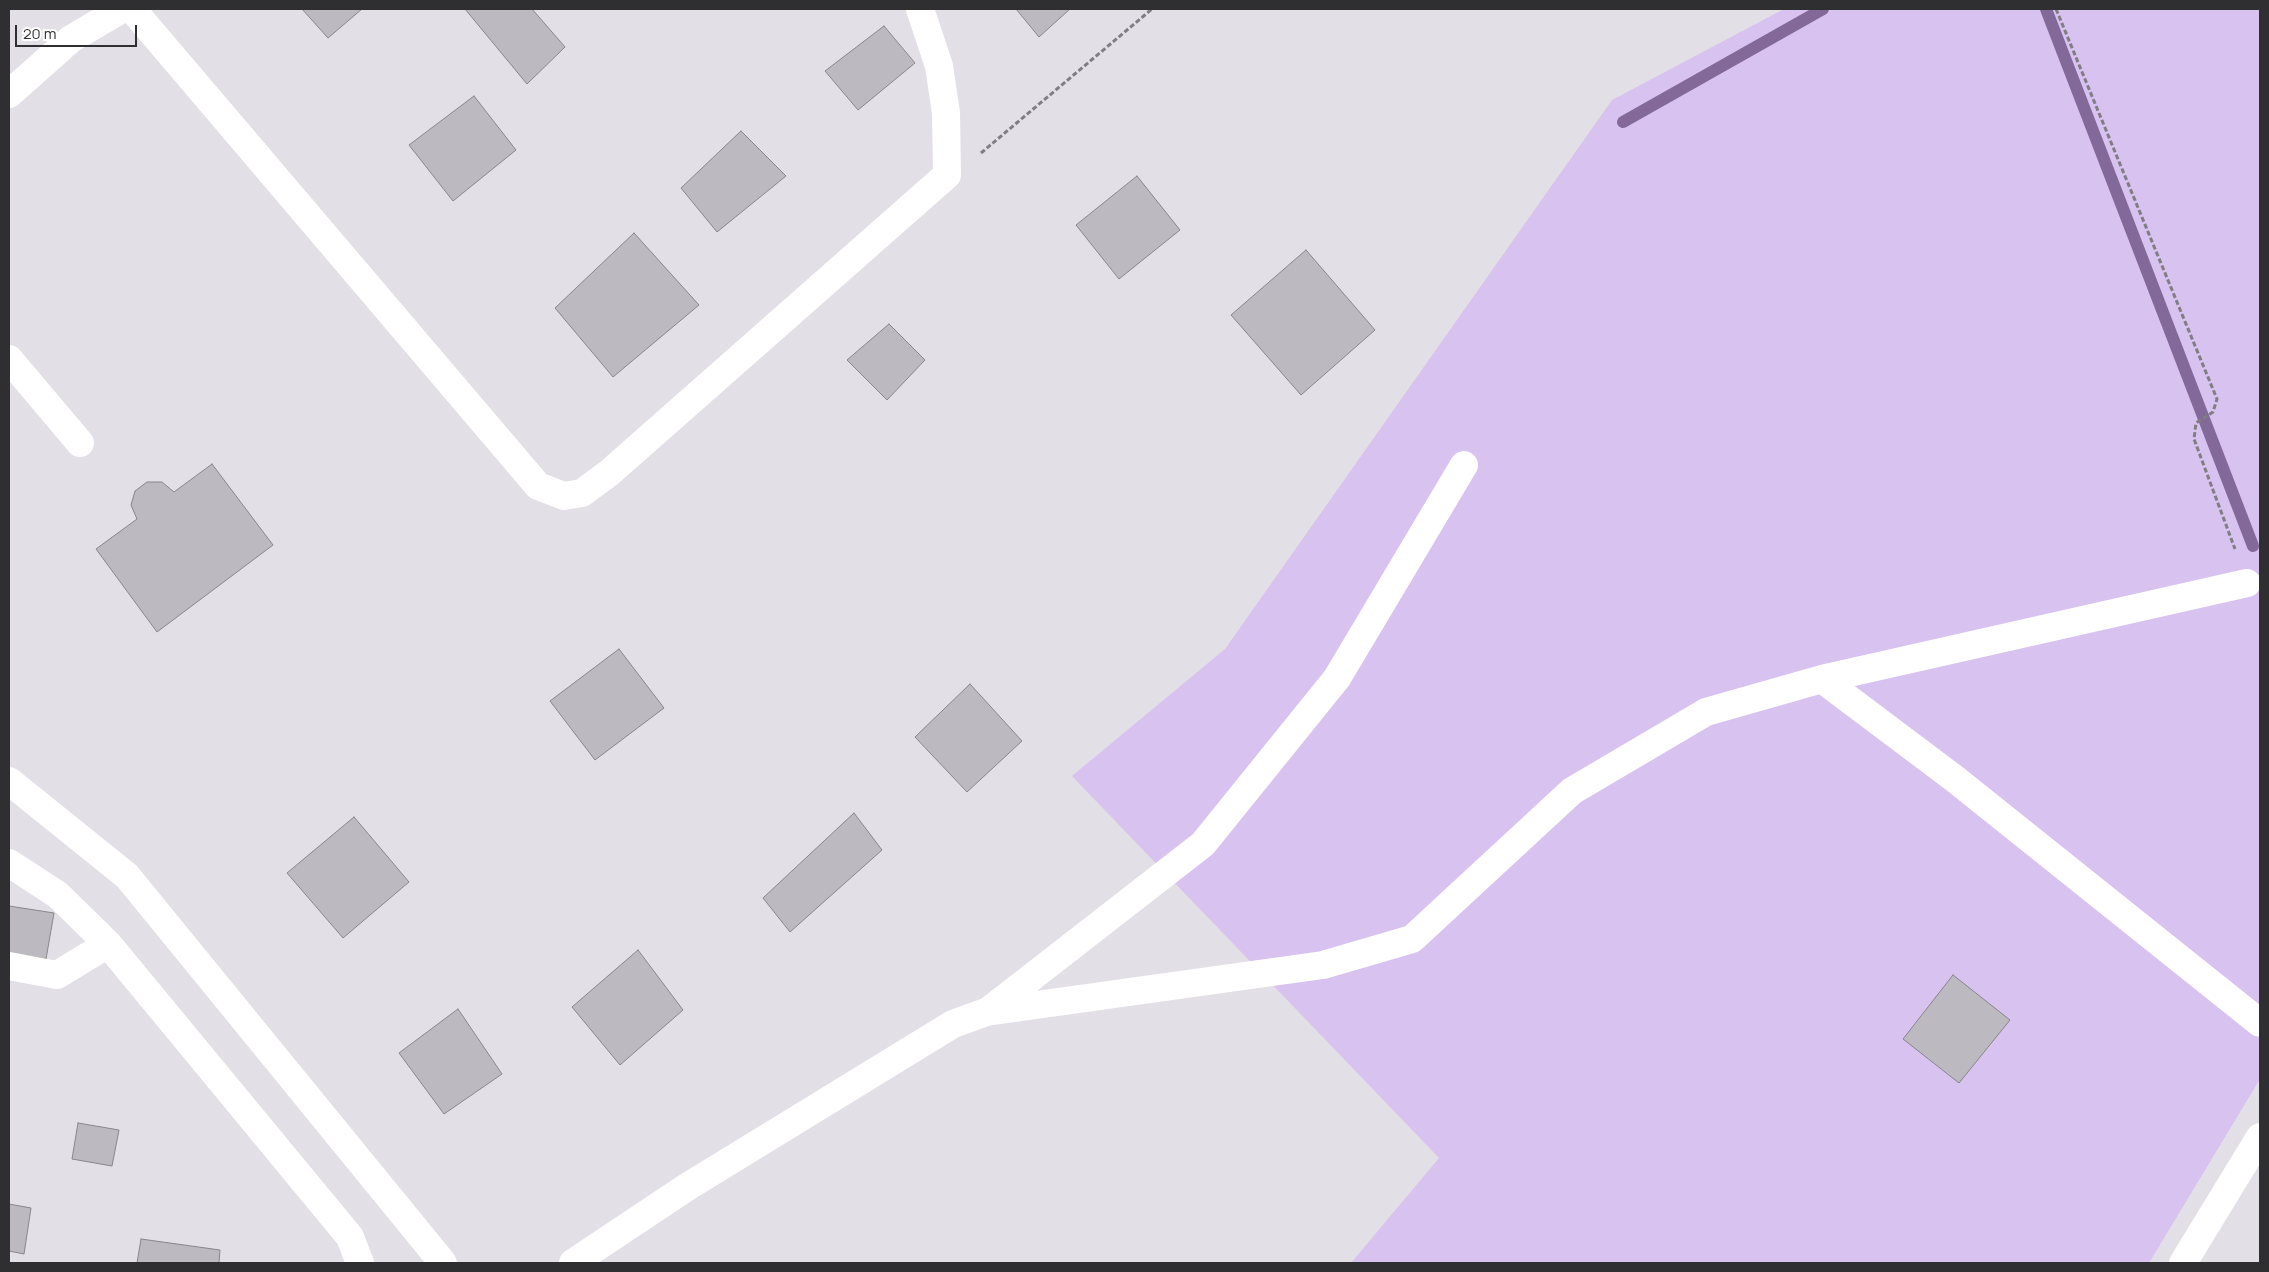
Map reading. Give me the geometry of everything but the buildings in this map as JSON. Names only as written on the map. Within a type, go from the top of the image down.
[{"type":"street","points":[[9,94],[71,39],[122,9]]},
{"type":"street","points":[[132,9],[538,486],[564,496],[582,493],[609,473],[947,175],[946,113],[939,66],[920,9]]},
{"type":"street","points":[[9,359],[80,443]]},
{"type":"street","points":[[986,1012],[1203,844],[1337,678],[1464,465]]},
{"type":"street","points":[[573,1263],[687,1187],[944,1029],[986,1012],[1323,965],[1412,939],[1572,791],[1706,712],[1822,680],[2247,583]]},
{"type":"street","points":[[1822,680],[1955,780],[2260,1023]]},
{"type":"street","points":[[9,782],[127,876],[443,1263]]},
{"type":"street","points":[[9,863],[58,895],[108,944],[350,1237],[360,1263]]},
{"type":"street","points":[[9,966],[56,975],[108,944]]},
{"type":"street","points":[[2183,1263],[2260,1136]]},
{"type":"path","points":[[947,175],[993,145],[1152,9]]},
{"type":"path","points":[[2056,9],[2218,399],[2213,412],[2196,423],[2194,439],[2247,583]]},
{"type":"shaded area","points":[[1784,9],[2260,9],[2260,1079],[2149,1263],[1351,1263],[1439,1158],[1072,776],[1225,649],[1612,100]]},
{"type":"waterway","points":[[1623,122],[1823,9]]},
{"type":"waterway","points":[[2046,9],[2253,546]]}]
